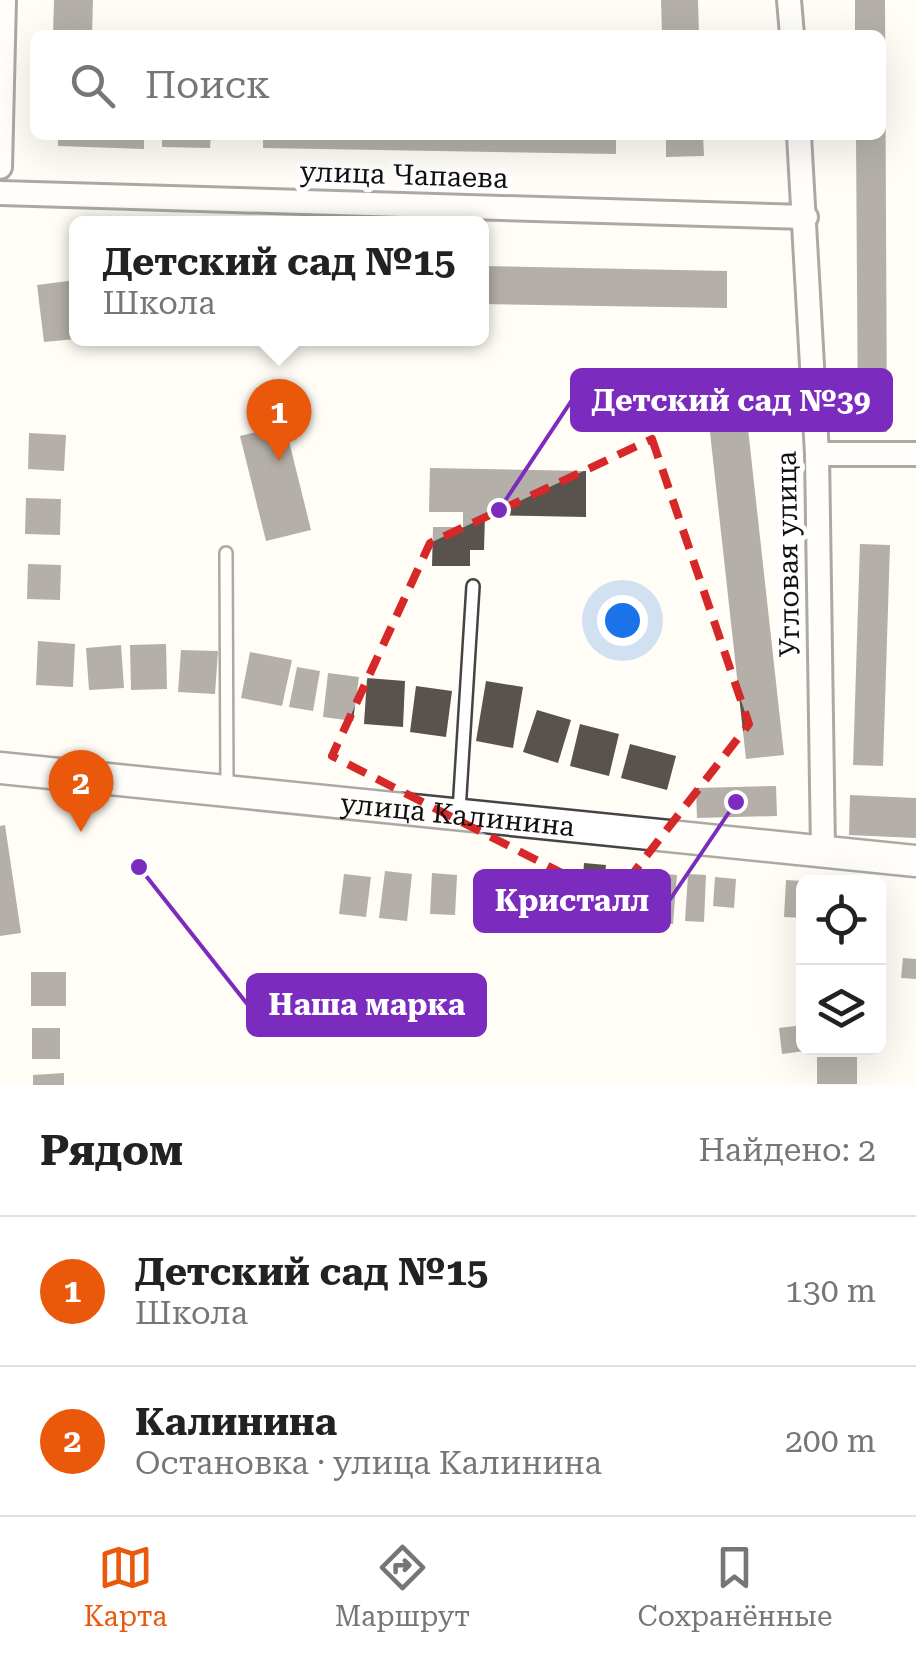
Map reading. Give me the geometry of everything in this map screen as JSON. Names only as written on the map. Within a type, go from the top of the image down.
[{"type":"street","points":[[0,167],[4,0]]},
{"type":"street","points":[[789,0],[792,30]]},
{"type":"street","name":"Угловая улица","points":[[800,140],[817,454],[823,852]]},
{"type":"street","name":"улица Чапаева","points":[[0,193],[806,217]]},
{"type":"street","points":[[817,454],[916,454]]},
{"type":"street","name":"улица Калинина","points":[[0,768],[916,862]]},
{"type":"lane","points":[[226,553],[226,791]]},
{"type":"lane","points":[[459,815],[473,586]]},
{"type":"highlighted area","points":[[652,439],[749,724],[613,899],[332,756],[430,543]]},
{"type":"building","points":[[54,0],[93,0],[92,30],[53,30]]},
{"type":"building","points":[[661,0],[698,0],[699,30],[662,30]]},
{"type":"building","points":[[855,0],[885,0],[885,30],[855,30]]},
{"type":"building","points":[[58,140],[144,140],[144,149],[58,146]]},
{"type":"building","points":[[162,140],[211,140],[210,148],[162,147]]},
{"type":"building","points":[[263,140],[616,140],[616,154],[263,148]]},
{"type":"building","points":[[666,140],[703,140],[704,156],[666,157]]},
{"type":"building","points":[[856,140],[886,140],[887,432],[858,432]]},
{"type":"building","points":[[489,266],[727,271],[727,308],[489,304]]},
{"type":"building","points":[[69,281],[69,340],[44,342],[37,285]]},
{"type":"building","points":[[743,383],[784,755],[746,759],[705,387]]},
{"type":"building","points":[[285,425],[311,530],[266,541],[240,436]]},
{"type":"building","points":[[29,433],[66,435],[64,471],[28,469]]},
{"type":"building","points":[[430,468],[586,471],[586,517],[485,515],[484,550],[470,550],[470,566],[432,566],[433,527],[463,527],[463,512],[429,512]]},
{"type":"building","points":[[26,498],[61,499],[60,535],[25,534]]},
{"type":"building","points":[[860,544],[890,545],[883,766],[853,765]]},
{"type":"building","points":[[28,564],[61,565],[60,600],[27,599]]},
{"type":"building","points":[[38,641],[75,644],[73,687],[36,685]]},
{"type":"building","points":[[166,644],[167,689],[131,690],[130,645]]},
{"type":"building","points":[[121,645],[124,688],[89,690],[86,648]]},
{"type":"building","points":[[181,650],[218,651],[215,694],[178,692]]},
{"type":"building","points":[[250,652],[292,660],[282,706],[241,698]]},
{"type":"building","points":[[297,667],[320,671],[313,711],[289,707]]},
{"type":"building","points":[[328,673],[359,677],[353,721],[323,717]]},
{"type":"building","points":[[367,678],[405,681],[403,727],[364,724]]},
{"type":"building","points":[[486,681],[523,687],[513,748],[476,741]]},
{"type":"building","points":[[416,686],[452,691],[446,737],[410,732]]},
{"type":"building","points":[[537,710],[571,720],[558,763],[523,752]]},
{"type":"building","points":[[580,724],[619,734],[609,776],[570,766]]},
{"type":"building","points":[[630,744],[676,756],[667,790],[621,778]]},
{"type":"building","points":[[776,786],[777,816],[697,818],[696,788]]},
{"type":"building","points":[[850,795],[916,798],[916,838],[849,835]]},
{"type":"building","points":[[5,825],[21,933],[0,936],[0,826]]},
{"type":"building","points":[[584,863],[606,865],[602,905],[581,903]]},
{"type":"building","points":[[385,871],[412,874],[407,921],[379,918]]},
{"type":"building","points":[[621,871],[641,873],[638,899],[618,897]]},
{"type":"building","points":[[432,873],[457,875],[455,915],[430,914]]},
{"type":"building","points":[[549,873],[569,875],[563,924],[543,921]]},
{"type":"building","points":[[655,873],[677,875],[673,924],[651,921]]},
{"type":"building","points":[[344,874],[371,877],[366,917],[339,914]]},
{"type":"building","points":[[688,874],[706,875],[704,922],[685,921]]},
{"type":"building","points":[[715,877],[736,879],[734,908],[713,906]]},
{"type":"building","points":[[786,880],[796,881],[796,918],[784,917]]},
{"type":"building","points":[[480,884],[496,886],[493,905],[478,903]]},
{"type":"building","points":[[500,890],[531,892],[529,931],[498,930]]},
{"type":"building","points":[[903,958],[916,959],[916,979],[901,978]]},
{"type":"building","points":[[31,972],[66,972],[66,1006],[31,1006]]},
{"type":"building","points":[[796,1026],[796,1052],[782,1054],[779,1028]]},
{"type":"building","points":[[32,1028],[60,1028],[60,1059],[32,1059]]},
{"type":"building","points":[[817,1057],[857,1057],[857,1084],[817,1084]]},
{"type":"building","points":[[64,1073],[64,1085],[33,1085],[33,1075]]},
{"type":"place","name":"Детский сад №15","points":[[279,461]]},
{"type":"place","name":"Детский сад №39","points":[[499,510]]},
{"type":"place","name":"Кристалл","points":[[736,802]]},
{"type":"place","name":"Калинина","points":[[81,832]]},
{"type":"place","name":"Наша марка","points":[[139,867]]}]
